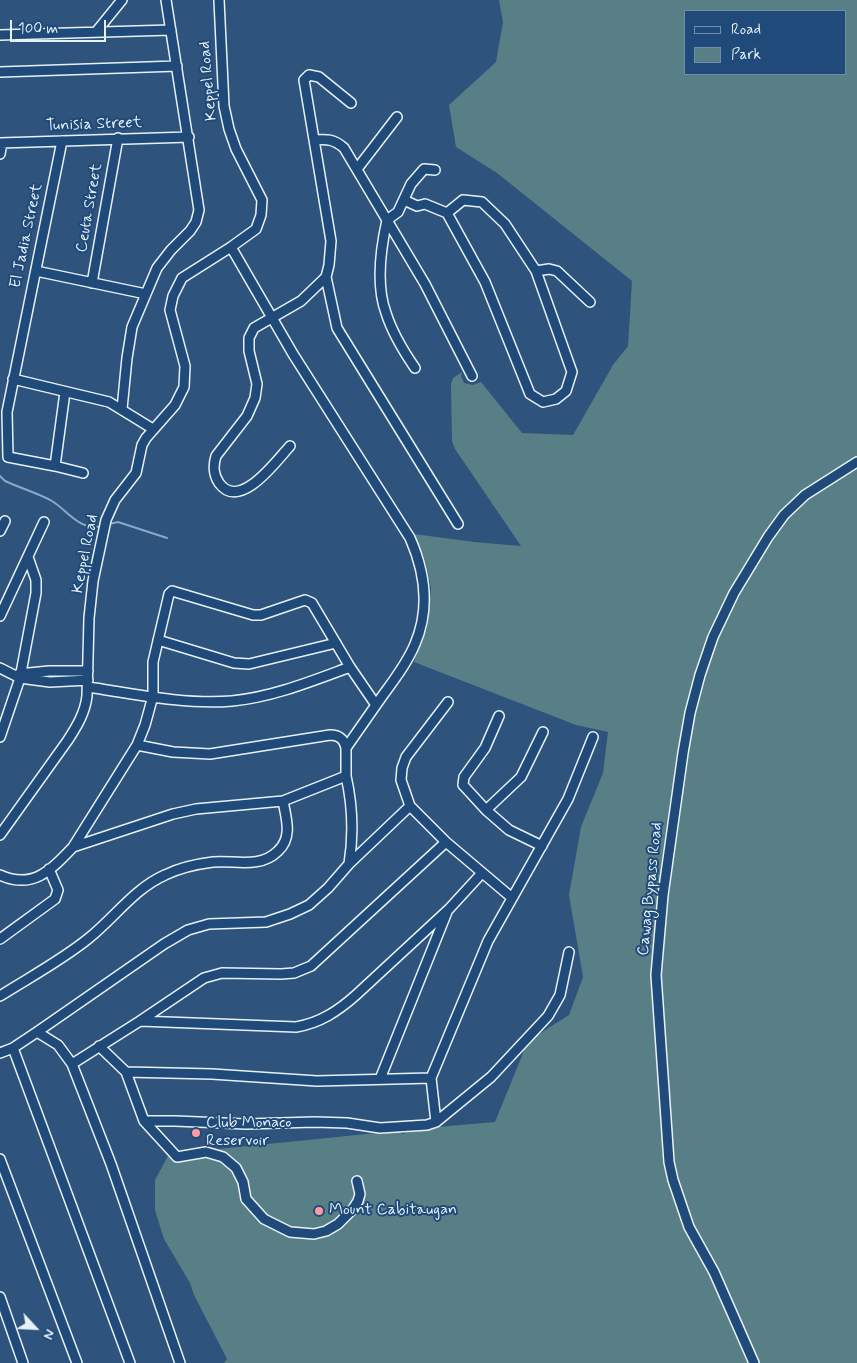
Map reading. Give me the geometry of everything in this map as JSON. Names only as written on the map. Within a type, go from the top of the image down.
[{"type":"street","points":[[96,32],[122,0]]},
{"type":"street","points":[[122,409],[132,327],[157,268],[171,250],[190,231],[196,222],[199,210],[199,200],[166,0]]},
{"type":"street","name":"Keppel Road","points":[[0,835],[77,726],[85,707],[93,581],[104,531],[115,500],[136,473],[142,445],[153,429],[179,400],[185,381],[185,366],[170,310],[173,296],[182,278],[231,248],[256,228],[261,215],[262,200],[236,149],[224,106],[219,0]]},
{"type":"street","points":[[0,35],[171,30]]},
{"type":"street","points":[[0,72],[177,66]]},
{"type":"street","points":[[351,103],[319,77],[310,75],[304,80],[331,241],[326,277],[338,328],[458,524]]},
{"type":"street","points":[[357,169],[397,117]]},
{"type":"street","name":"Tunisia Street","points":[[1,143],[188,137]]},
{"type":"street","name":"Ceuta Street","points":[[92,282],[118,138]]},
{"type":"street","points":[[314,140],[335,140],[344,148],[425,284],[472,376]]},
{"type":"street","name":"El Jadia Street","points":[[55,466],[11,458],[6,454],[3,410],[13,379],[62,141]]},
{"type":"street","points":[[0,154],[1,143]]},
{"type":"street","points":[[415,368],[386,314],[383,303],[381,270],[383,238],[387,220],[398,212],[411,184],[424,169],[435,170]]},
{"type":"street","points":[[404,200],[417,206],[424,204],[447,213],[485,282],[530,394],[543,402],[556,399],[566,391],[572,372],[536,271],[505,224],[482,202],[463,200],[447,213]]},
{"type":"street","points":[[231,248],[313,387],[410,538],[418,556],[424,588],[424,606],[415,644],[346,748]]},
{"type":"street","points":[[536,271],[549,269],[557,271],[590,302]]},
{"type":"street","points":[[36,271],[146,294]]},
{"type":"street","points":[[290,446],[260,479],[246,489],[234,490],[219,484],[215,474],[214,464],[216,456],[247,416],[255,398],[257,384],[249,351],[249,338],[254,328],[301,301],[326,277]]},
{"type":"street","points":[[13,379],[98,398],[122,409],[153,429]]},
{"type":"street","points":[[65,392],[55,466],[83,473]]},
{"type":"street","name":"Cawag Bypass Road","points":[[754,1363],[714,1272],[688,1227],[669,1162],[656,975],[664,895],[690,713],[700,674],[713,637],[739,585],[768,537],[784,515],[805,495],[857,462]]},
{"type":"street","points":[[0,531],[5,521]]},
{"type":"street","points":[[0,616],[44,522]]},
{"type":"street","points":[[0,737],[18,676],[36,593],[36,580],[28,557]]},
{"type":"street","points":[[0,875],[25,882],[49,869],[73,847],[137,745],[145,726],[153,696],[153,662],[169,594],[173,591],[253,615],[309,600],[376,705]]},
{"type":"street","points":[[158,640],[234,663],[249,664],[336,643]]},
{"type":"street","points":[[0,668],[18,676],[50,682],[88,679],[153,696],[214,702],[234,701],[288,689],[350,667]]},
{"type":"street","points":[[448,702],[406,757],[402,768],[401,780],[410,806],[446,842],[511,897]]},
{"type":"street","points":[[499,716],[486,748],[466,772],[463,785],[465,790],[509,830],[542,846]]},
{"type":"street","points":[[486,810],[521,777],[544,732]]},
{"type":"street","points":[[137,745],[173,752],[210,754],[330,735],[340,737],[346,748],[346,776],[353,819],[349,864]]},
{"type":"street","points":[[436,1122],[431,1078],[478,962],[511,897],[568,799],[593,737]]},
{"type":"street","points":[[73,847],[196,808],[284,801],[346,776]]},
{"type":"street","points":[[0,996],[82,944],[144,888],[165,875],[185,868],[210,863],[251,863],[270,857],[279,851],[288,833],[284,801]]},
{"type":"street","points":[[0,1053],[13,1048],[176,936],[188,930],[209,924],[231,922],[258,923],[290,914],[309,904],[320,896],[349,864],[410,806]]},
{"type":"street","points":[[72,1064],[204,978],[222,973],[288,974],[311,966],[446,842]]},
{"type":"street","points":[[0,939],[55,899],[58,890],[49,869]]},
{"type":"street","points":[[140,1021],[296,1027],[310,1025],[341,1008],[448,909],[482,873]]},
{"type":"street","points":[[380,1079],[448,909]]},
{"type":"street","points":[[144,1121],[246,1124],[315,1122],[348,1123],[380,1128],[436,1122],[491,1077],[548,1016],[560,995],[569,952]]},
{"type":"street","points":[[37,1032],[58,1045],[72,1064],[111,1164],[180,1363]]},
{"type":"street","points":[[99,1046],[126,1072],[144,1121],[177,1157],[206,1152],[224,1157],[236,1168],[243,1182],[246,1199],[264,1219],[290,1232],[314,1234],[326,1231],[338,1224],[358,1201],[360,1194],[357,1181]]},
{"type":"street","points":[[13,1048],[130,1363]]},
{"type":"street","points":[[126,1072],[212,1074],[317,1081],[431,1078]]},
{"type":"street","points":[[0,1159],[77,1363]]},
{"type":"street","points":[[0,1298],[23,1363]]},
{"type":"green space","points":[[499,0],[857,0],[857,1363],[224,1363],[227,1359],[194,1295],[190,1283],[164,1239],[155,1210],[155,1180],[169,1154],[396,1131],[403,1134],[414,1129],[495,1122],[528,1041],[569,1015],[583,977],[569,895],[581,827],[603,773],[608,732],[576,725],[414,662],[427,628],[431,588],[425,560],[414,534],[521,546],[455,449],[452,441],[451,384],[453,378],[462,372],[461,376],[464,383],[473,385],[481,382],[522,433],[573,435],[613,365],[628,346],[632,281],[497,173],[456,147],[449,105],[496,62],[503,22]]},
{"type":"waterway","points":[[0,476],[5,481],[52,501],[81,523],[94,527],[102,526]]},
{"type":"waterway","points":[[109,524],[118,522],[167,538]]},
{"type":"place","name":"Club Monaco Reservoir","points":[[196,1133]]},
{"type":"place","name":"Mount Cabitaugan","points":[[319,1211]]}]
